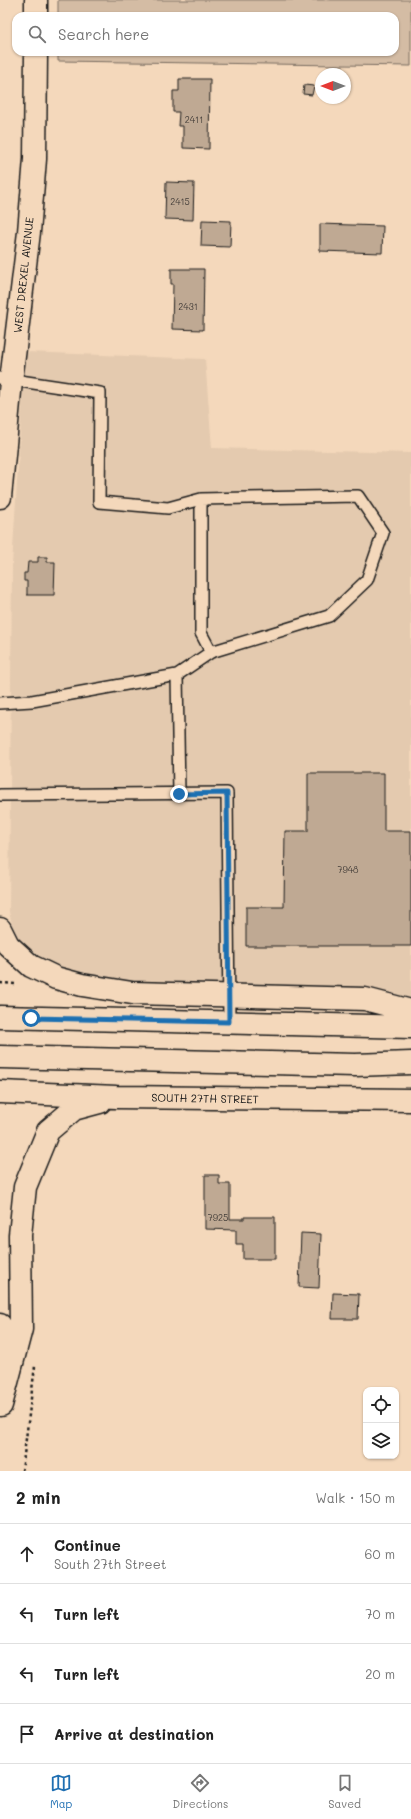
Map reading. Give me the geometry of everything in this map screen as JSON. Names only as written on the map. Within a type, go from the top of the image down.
[{"type":"main road","points":[[36,0],[36,12]]},
{"type":"main road","name":"WEST DREXEL AVENUE","points":[[0,497],[4,376],[29,232],[35,159],[36,56]]},
{"type":"main road","points":[[0,929],[8,945],[31,966],[56,978],[82,985],[132,993],[365,999],[411,1011]]},
{"type":"main road","points":[[0,1017],[411,1027]]},
{"type":"main road","points":[[0,1056],[355,1065],[411,1063]]},
{"type":"main road","name":"SOUTH 27TH STREET","points":[[0,1092],[116,1097],[411,1100]]},
{"type":"main road","points":[[0,1409],[21,1329],[20,1235],[25,1187],[48,1131],[74,1109],[116,1097]]},
{"type":"main road","points":[[0,1325],[0,1409]]},
{"type":"lane","points":[[0,703],[32,701],[177,675],[211,652],[329,616],[367,580],[384,533],[358,496],[201,500],[168,508],[99,502],[100,393],[4,376]]},
{"type":"lane","points":[[201,500],[201,633],[211,652]]},
{"type":"lane","points":[[177,675],[179,794]]},
{"type":"lane","points":[[0,795],[227,793],[230,995],[229,1022]]},
{"type":"shaded area","points":[[58,0],[411,0],[411,66],[58,61],[58,56],[399,56],[399,12],[58,12]]},
{"type":"shaded area","points":[[25,352],[205,359],[212,448],[411,453],[411,999],[258,988],[137,986],[60,969],[16,940],[9,912],[12,565]]},
{"type":"building","points":[[179,79],[210,79],[209,149],[183,148],[183,126],[178,126],[179,112],[173,112],[173,91],[179,91]]},
{"type":"building","points":[[304,85],[314,86],[312,95],[303,94]]},
{"type":"building","points":[[166,182],[194,183],[193,220],[165,219]]},
{"type":"building","points":[[202,220],[231,221],[230,247],[201,246]]},
{"type":"building","points":[[320,224],[383,226],[382,253],[320,251]]},
{"type":"building","points":[[171,269],[204,269],[203,330],[172,329],[173,284],[171,284]]},
{"type":"building","points":[[38,557],[47,557],[47,562],[55,562],[54,595],[27,595],[27,581],[24,581],[24,573],[27,573],[28,562],[38,562]]},
{"type":"building","points":[[308,773],[384,773],[384,831],[411,831],[411,946],[246,946],[246,907],[284,907],[285,831],[308,831]]},
{"type":"building","points":[[205,1175],[219,1175],[219,1184],[230,1184],[230,1219],[244,1219],[244,1217],[275,1217],[275,1259],[243,1259],[243,1244],[236,1244],[236,1230],[205,1229]]},
{"type":"building","points":[[301,1233],[321,1234],[319,1288],[299,1287]]},
{"type":"building","points":[[333,1293],[359,1294],[358,1319],[332,1319]]},
{"type":"route","points":[[31,1018],[229,1022],[230,995],[227,793],[179,794]]}]
